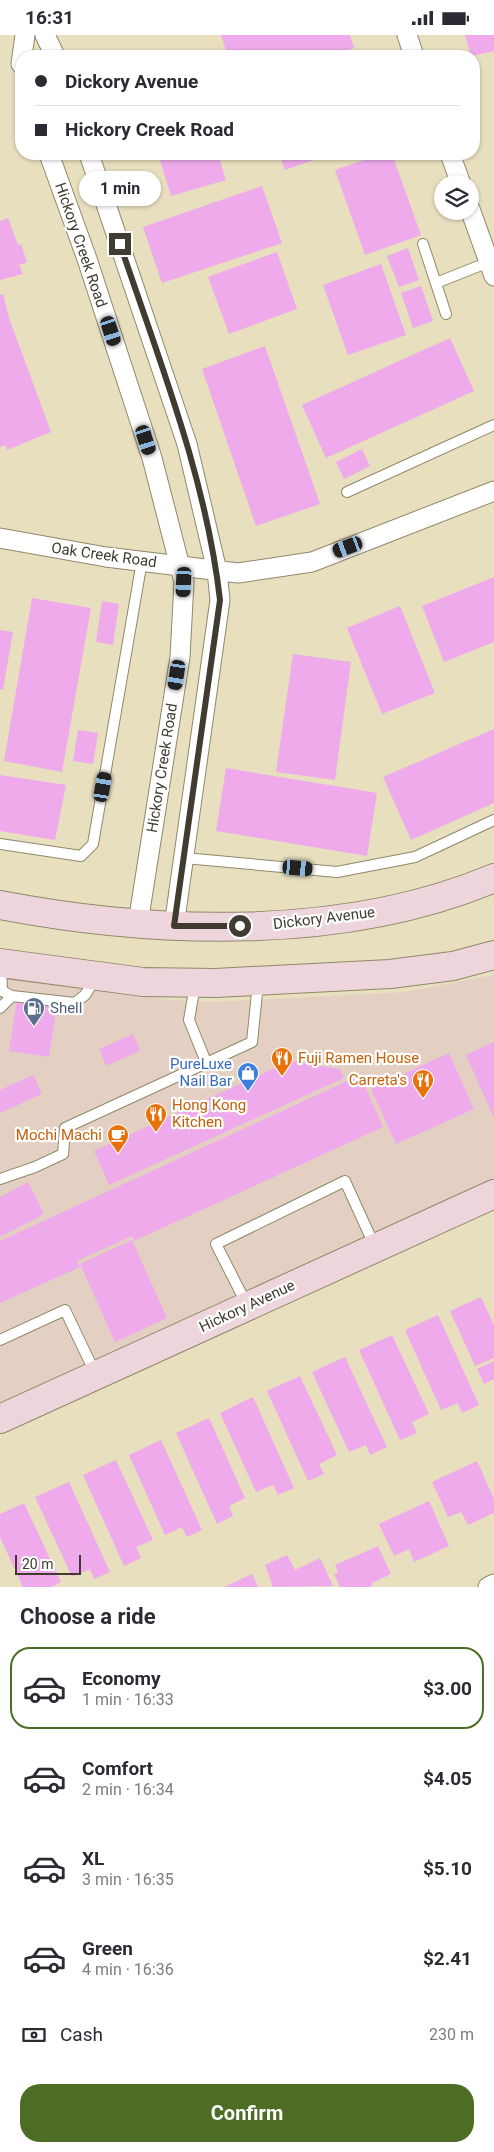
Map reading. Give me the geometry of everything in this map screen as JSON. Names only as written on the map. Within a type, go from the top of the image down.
[{"type":"main road","name":"Dickory Avenue","points":[[0,905],[33,912],[174,926],[256,926],[352,917],[425,903],[494,878]]},
{"type":"main road","points":[[463,889],[488,889],[494,893]]},
{"type":"main road","points":[[0,963],[143,982],[195,983],[390,974],[453,966],[490,954]]},
{"type":"main road","name":"Hickory Avenue","points":[[0,1419],[494,1193]]},
{"type":"street","points":[[23,50],[25,35]]},
{"type":"street","points":[[45,35],[52,50]]},
{"type":"street","points":[[407,35],[412,50]]},
{"type":"street","name":"Hickory Creek Road","points":[[51,160],[87,259],[152,458],[184,582],[180,657],[138,923]]},
{"type":"street","points":[[91,160],[187,444],[217,571],[220,600],[174,926]]},
{"type":"street","points":[[452,160],[458,175]]},
{"type":"street","points":[[474,220],[492,269]]},
{"type":"street","name":"Oak Creek Road","points":[[0,539],[106,557],[238,573],[312,562],[494,491]]},
{"type":"street","points":[[488,1587],[494,1584]]},
{"type":"lane","points":[[423,244],[446,314]]},
{"type":"lane","points":[[436,283],[492,269]]},
{"type":"lane","points":[[347,492],[494,425]]},
{"type":"lane","points":[[0,844],[81,856],[93,844],[142,561]]},
{"type":"lane","points":[[184,859],[336,872],[415,857],[494,820]]},
{"type":"lane","points":[[0,963],[2,991],[12,996],[75,1003],[85,995],[97,976]]},
{"type":"lane","points":[[0,1179],[35,1167],[63,1154],[65,1127],[252,1041],[258,981]]},
{"type":"lane","points":[[195,983],[189,1019],[206,1062]]},
{"type":"lane","points":[[0,1008],[12,996]]},
{"type":"lane","points":[[248,1306],[216,1244],[346,1181],[376,1248]]},
{"type":"lane","points":[[0,1340],[65,1310],[96,1375]]},
{"type":"shaded area","points":[[0,975],[170,1000],[214,1002],[406,992],[494,975],[494,1184],[0,1406]]},
{"type":"building","points":[[221,35],[350,35],[354,48],[348,50],[226,50]]},
{"type":"building","points":[[465,35],[494,35],[494,51],[480,54],[480,50],[469,50]]},
{"type":"building","points":[[160,160],[220,160],[226,180],[171,196]]},
{"type":"building","points":[[281,160],[313,160],[285,170]]},
{"type":"building","points":[[364,160],[394,160],[421,235],[365,255],[335,170]]},
{"type":"building","points":[[262,186],[282,243],[162,283],[143,227]]},
{"type":"building","points":[[8,218],[18,245],[21,244],[27,262],[19,265],[23,274],[0,280],[0,221]]},
{"type":"building","points":[[408,248],[419,280],[399,287],[387,256]]},
{"type":"building","points":[[277,252],[297,309],[229,334],[208,277]]},
{"type":"building","points":[[381,264],[406,335],[348,355],[323,285]]},
{"type":"building","points":[[421,286],[433,321],[413,328],[401,293]]},
{"type":"building","points":[[3,294],[9,318],[51,432],[7,450],[6,445],[0,447],[0,295]]},
{"type":"building","points":[[450,338],[474,391],[326,458],[302,405]]},
{"type":"building","points":[[265,346],[320,504],[256,526],[202,369]]},
{"type":"building","points":[[362,449],[370,466],[344,479],[336,462]]},
{"type":"building","points":[[494,577],[494,642],[444,662],[422,606]]},
{"type":"building","points":[[32,598],[91,608],[62,772],[4,761]]},
{"type":"building","points":[[102,601],[119,604],[113,645],[96,642]]},
{"type":"building","points":[[400,606],[435,693],[382,714],[347,628]]},
{"type":"building","points":[[0,630],[13,632],[3,690],[0,689]]},
{"type":"building","points":[[293,654],[351,662],[335,780],[276,772]]},
{"type":"building","points":[[494,729],[494,803],[411,840],[383,777]]},
{"type":"building","points":[[78,730],[98,733],[93,764],[73,761]]},
{"type":"building","points":[[226,768],[377,793],[367,856],[216,831]]},
{"type":"building","points":[[0,775],[66,785],[55,840],[0,831]]},
{"type":"building","points":[[18,993],[58,999],[49,1057],[9,1051]]},
{"type":"building","points":[[133,1034],[140,1051],[106,1066],[99,1049]]},
{"type":"building","points":[[494,1042],[494,1118],[466,1055]]},
{"type":"building","name":"Carreta's","points":[[449,1053],[474,1109],[396,1144],[371,1089]]},
{"type":"building","points":[[290,1061],[340,1069],[344,1078],[109,1185],[94,1151]]},
{"type":"building","points":[[33,1075],[42,1094],[0,1113],[0,1090]]},
{"type":"building","points":[[360,1075],[383,1127],[134,1241],[132,1236],[77,1261],[80,1267],[0,1303],[0,1241]]},
{"type":"building","points":[[28,1182],[44,1214],[0,1237],[0,1197]]},
{"type":"building","points":[[132,1240],[167,1318],[115,1342],[80,1264]]},
{"type":"building","points":[[481,1297],[494,1325],[494,1358],[475,1366],[450,1311]]},
{"type":"building","points":[[438,1315],[479,1405],[462,1413],[458,1403],[441,1410],[405,1330]]},
{"type":"building","points":[[392,1335],[429,1414],[412,1422],[417,1433],[400,1440],[359,1350]]},
{"type":"building","points":[[345,1357],[387,1447],[370,1455],[366,1445],[349,1452],[312,1372]]},
{"type":"building","points":[[494,1361],[494,1379],[484,1384],[477,1369]]},
{"type":"building","points":[[300,1376],[337,1455],[319,1464],[324,1474],[308,1481],[267,1391]]},
{"type":"building","points":[[253,1397],[294,1488],[278,1495],[273,1485],[256,1492],[220,1413]]},
{"type":"building","points":[[209,1418],[245,1498],[229,1506],[233,1516],[217,1524],[176,1433]]},
{"type":"building","points":[[161,1440],[202,1530],[187,1537],[182,1527],[165,1535],[129,1455]]},
{"type":"building","points":[[116,1460],[153,1540],[136,1547],[141,1558],[124,1566],[83,1475]]},
{"type":"building","points":[[477,1461],[494,1499],[494,1513],[468,1525],[461,1512],[448,1517],[432,1482]]},
{"type":"building","points":[[69,1482],[110,1572],[94,1579],[90,1569],[72,1577],[35,1497]]},
{"type":"building","points":[[429,1501],[449,1546],[414,1562],[409,1549],[394,1556],[379,1524]]},
{"type":"building","points":[[24,1503],[61,1582],[51,1587],[23,1587],[0,1537],[0,1514]]},
{"type":"building","points":[[378,1546],[391,1574],[372,1583],[371,1587],[340,1587],[334,1574],[338,1572],[335,1565]]},
{"type":"building","points":[[287,1555],[295,1570],[320,1558],[333,1586],[273,1587],[265,1565]]},
{"type":"building","points":[[252,1574],[258,1587],[224,1587]]},
{"type":"place","name":"Shell","points":[[34,1027]]},
{"type":"place","name":"Fuji Ramen House","points":[[282,1077]]},
{"type":"place","name":"PureLuxe Nail Bar","points":[[248,1092]]},
{"type":"place","name":"Carreta's","points":[[423,1099]]},
{"type":"place","name":"Hong Kong Kitchen","points":[[156,1133]]},
{"type":"place","name":"Mochi Machi","points":[[118,1154]]},
{"type":"route","points":[[120,244],[187,444],[217,571],[220,600],[174,926],[240,926]]}]
